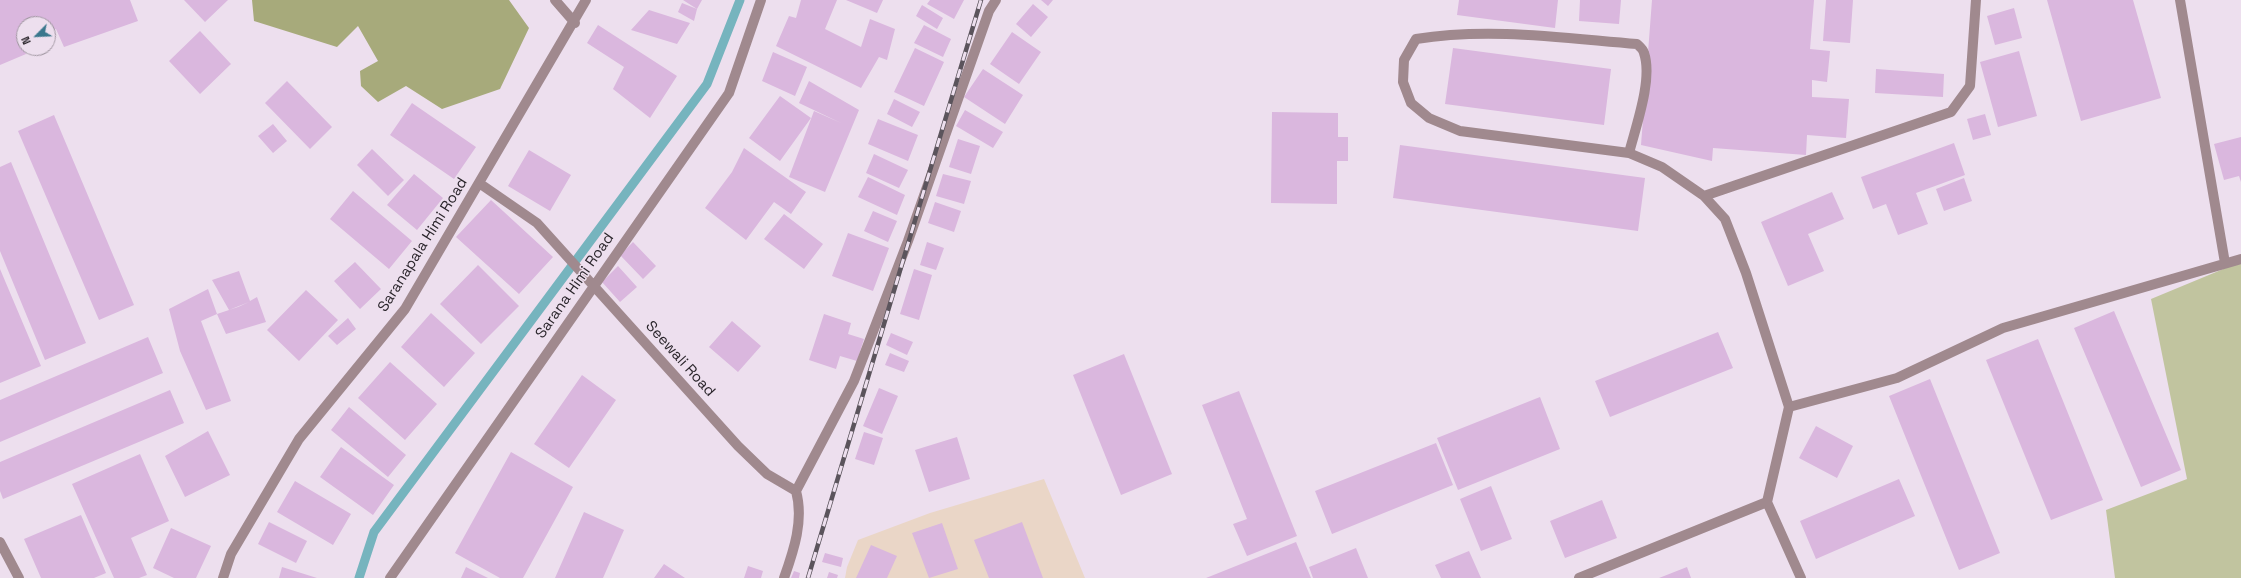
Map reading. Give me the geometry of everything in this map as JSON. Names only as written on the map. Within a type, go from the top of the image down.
[{"type":"street","points":[[555,0],[575,23]]},
{"type":"street","name":"Saranapala Himi Road","points":[[223,578],[231,554],[299,439],[405,309],[575,23],[586,0]]},
{"type":"street","name":"Sarana Himi Road","points":[[390,578],[729,93],[760,0]]},
{"type":"street","points":[[784,578],[795,544],[800,504],[796,491],[854,381],[908,242],[989,11],[996,0]]},
{"type":"street","points":[[1704,196],[1951,112],[1970,86],[1976,0]]},
{"type":"street","points":[[2180,0],[2225,263]]},
{"type":"street","points":[[1629,153],[1644,93],[1647,65],[1644,51],[1637,44],[1487,33],[1443,35],[1416,39],[1404,60],[1403,82],[1411,103],[1429,118],[1460,131],[1629,153],[1662,167],[1704,196],[1725,219],[1746,273],[1789,407],[1766,502],[1801,578]]},
{"type":"street","name":"Seewali Road","points":[[479,183],[537,223],[743,451],[767,474],[796,491]]},
{"type":"street","points":[[1789,407],[1897,378],[2002,328],[2241,259]]},
{"type":"street","points":[[1579,578],[1766,502]]},
{"type":"street","points":[[0,542],[19,578]]},
{"type":"shaded area","points":[[1044,479],[1085,578],[845,578],[847,567],[858,540],[930,513]]},
{"type":"green space","points":[[252,0],[509,0],[529,28],[500,89],[442,109],[406,86],[378,102],[361,86],[360,71],[378,61],[358,26],[337,47],[254,21]]},
{"type":"green space","points":[[2241,264],[2241,578],[2115,578],[2106,510],[2187,479],[2151,299],[2233,265]]},
{"type":"building","points":[[0,0],[130,0],[138,21],[64,47],[56,29],[56,16],[16,16],[16,56],[21,56],[0,65]]},
{"type":"building","points":[[184,0],[228,0],[205,22]]},
{"type":"building","points":[[683,0],[702,0],[697,9]]},
{"type":"building","points":[[801,0],[837,0],[825,29],[861,47],[870,19],[895,29],[887,60],[879,57],[861,88],[776,46],[789,16],[796,18]]},
{"type":"building","points":[[846,0],[883,0],[877,13]]},
{"type":"building","points":[[930,0],[964,0],[954,19],[927,4]]},
{"type":"building","points":[[1041,0],[1053,0],[1048,6]]},
{"type":"building","points":[[1459,0],[1558,0],[1555,28],[1457,15]]},
{"type":"building","points":[[1580,0],[1621,0],[1619,24],[1579,21]]},
{"type":"building","points":[[1652,0],[1814,0],[1810,49],[1830,51],[1827,82],[1812,80],[1812,97],[1849,99],[1846,138],[1807,135],[1806,155],[1713,148],[1712,161],[1641,145]]},
{"type":"building","points":[[1826,0],[1853,0],[1850,43],[1823,41]]},
{"type":"building","points":[[2047,0],[2133,0],[2161,98],[2081,121]]},
{"type":"building","points":[[682,3],[697,9],[694,21],[678,12]]},
{"type":"building","points":[[1033,4],[1048,17],[1031,37],[1016,24]]},
{"type":"building","points":[[922,5],[943,18],[937,29],[916,16]]},
{"type":"building","points":[[2014,8],[2022,38],[1995,45],[1987,16]]},
{"type":"building","points":[[649,10],[690,23],[677,44],[631,30]]},
{"type":"building","points":[[598,25],[677,76],[650,118],[613,89],[624,67],[587,43]]},
{"type":"building","points":[[924,25],[951,39],[943,57],[914,43]]},
{"type":"building","points":[[200,31],[231,64],[200,94],[169,61]]},
{"type":"building","points":[[1012,32],[1041,52],[1019,84],[990,64]]},
{"type":"building","points":[[915,48],[944,62],[924,106],[894,92]]},
{"type":"building","points":[[1453,48],[1611,69],[1604,125],[1445,104]]},
{"type":"building","points":[[2019,51],[2037,116],[1998,127],[1980,62]]},
{"type":"building","points":[[773,52],[807,67],[795,96],[762,81]]},
{"type":"building","points":[[983,69],[1023,95],[1005,124],[964,97]]},
{"type":"building","points":[[1876,69],[1944,74],[1943,97],[1875,93]]},
{"type":"building","points":[[287,81],[332,127],[310,149],[265,103]]},
{"type":"building","points":[[809,81],[859,110],[825,192],[789,177],[814,111],[841,123],[799,103]]},
{"type":"building","points":[[780,96],[811,118],[780,161],[749,138]]},
{"type":"building","points":[[894,99],[920,112],[912,127],[887,114]]},
{"type":"building","points":[[412,103],[476,147],[454,179],[390,135]]},
{"type":"building","points":[[965,110],[1003,132],[993,148],[956,126]]},
{"type":"building","points":[[1272,112],[1338,113],[1338,137],[1348,137],[1348,161],[1337,161],[1337,204],[1271,203]]},
{"type":"building","points":[[1985,114],[1991,135],[1973,140],[1967,119]]},
{"type":"building","points":[[54,115],[134,305],[99,320],[18,131]]},
{"type":"building","points":[[878,119],[918,135],[908,161],[868,144]]},
{"type":"building","points":[[273,124],[287,141],[273,153],[258,136]]},
{"type":"building","points":[[2241,137],[2241,182],[2239,176],[2224,180],[2214,144]]},
{"type":"building","points":[[958,139],[980,146],[971,174],[949,167]]},
{"type":"building","points":[[1954,143],[1965,175],[1916,193],[1928,224],[1898,235],[1886,204],[1873,209],[1861,177]]},
{"type":"building","points":[[1400,145],[1645,178],[1638,231],[1393,198]]},
{"type":"building","points":[[744,148],[806,192],[791,214],[774,202],[746,240],[705,208],[732,172]]},
{"type":"building","points":[[372,149],[404,180],[388,196],[357,165]]},
{"type":"building","points":[[529,150],[571,175],[550,211],[508,186]]},
{"type":"building","points":[[874,154],[908,170],[899,188],[866,173]]},
{"type":"building","points":[[11,162],[86,343],[45,360],[0,251],[0,167]]},
{"type":"building","points":[[414,174],[443,198],[417,230],[387,205]]},
{"type":"building","points":[[943,174],[971,181],[964,204],[936,196]]},
{"type":"building","points":[[868,177],[905,195],[897,215],[858,197]]},
{"type":"building","points":[[1964,178],[1972,201],[1944,211],[1936,189]]},
{"type":"building","points":[[353,191],[412,241],[389,269],[330,219]]},
{"type":"building","points":[[1832,192],[1844,219],[1808,234],[1824,271],[1788,286],[1761,222]]},
{"type":"building","points":[[491,200],[553,257],[519,294],[456,237]]},
{"type":"building","points":[[935,202],[961,211],[954,232],[928,223]]},
{"type":"building","points":[[873,211],[897,221],[888,242],[864,231]]},
{"type":"building","points":[[784,214],[823,244],[804,269],[764,239]]},
{"type":"building","points":[[848,233],[889,248],[873,291],[832,276]]},
{"type":"building","points":[[633,242],[656,266],[643,279],[620,255]]},
{"type":"building","points":[[927,242],[944,248],[936,270],[920,265]]},
{"type":"building","points":[[355,262],[381,289],[360,309],[334,281]]},
{"type":"building","points":[[478,265],[519,306],[481,344],[440,304]]},
{"type":"building","points":[[618,266],[637,287],[620,302],[602,282]]},
{"type":"building","points":[[0,269],[41,366],[0,383]]},
{"type":"building","points":[[914,269],[932,275],[919,320],[900,314]]},
{"type":"building","points":[[239,271],[250,301],[257,297],[266,322],[226,334],[217,314],[229,310],[212,280]]},
{"type":"building","points":[[208,289],[217,314],[201,321],[231,401],[206,410],[180,351],[169,309]]},
{"type":"building","points":[[306,290],[338,320],[299,361],[267,330]]},
{"type":"building","points":[[2114,311],[2181,470],[2141,487],[2074,328]]},
{"type":"building","points":[[431,313],[475,353],[444,387],[401,347]]},
{"type":"building","points":[[824,314],[851,323],[848,334],[864,339],[857,361],[840,356],[836,369],[809,360]]},
{"type":"building","points":[[348,318],[356,329],[337,345],[328,336]]},
{"type":"building","points":[[732,321],[761,346],[738,372],[709,347]]},
{"type":"building","points":[[1718,332],[1733,368],[1610,417],[1595,381]]},
{"type":"building","points":[[891,333],[913,342],[907,355],[886,345]]},
{"type":"building","points":[[148,337],[163,373],[0,442],[0,400]]},
{"type":"building","points":[[2038,339],[2103,500],[2051,520],[1986,360]]},
{"type":"building","points":[[890,353],[909,361],[904,372],[885,365]]},
{"type":"building","points":[[1124,354],[1172,474],[1121,495],[1073,375]]},
{"type":"building","points":[[390,362],[437,404],[405,440],[358,398]]},
{"type":"building","points":[[582,375],[616,400],[569,468],[534,444]]},
{"type":"building","points":[[1930,379],[2000,553],[1959,570],[1889,396]]},
{"type":"building","points":[[879,388],[898,396],[882,434],[863,426]]},
{"type":"building","points":[[170,390],[184,423],[3,499],[0,491],[0,462]]},
{"type":"building","points":[[1239,391],[1297,536],[1247,556],[1233,524],[1247,519],[1202,405]]},
{"type":"building","points":[[1540,397],[1560,449],[1458,490],[1437,438]]},
{"type":"building","points":[[349,407],[406,455],[388,477],[331,430]]},
{"type":"building","points":[[1816,426],[1853,446],[1837,478],[1799,458]]},
{"type":"building","points":[[208,431],[230,475],[185,497],[165,456]]},
{"type":"building","points":[[864,432],[883,438],[874,465],[855,459]]},
{"type":"building","points":[[957,437],[970,479],[929,492],[915,450]]},
{"type":"building","points":[[1436,443],[1453,485],[1332,534],[1315,491]]},
{"type":"building","points":[[341,447],[394,485],[373,515],[320,477]]},
{"type":"building","points":[[511,452],[573,487],[523,578],[500,578],[455,553]]},
{"type":"building","points":[[140,454],[169,521],[131,538],[147,575],[139,578],[114,578],[72,484]]},
{"type":"building","points":[[1899,479],[1915,516],[1816,559],[1800,521]]},
{"type":"building","points":[[295,481],[351,514],[333,545],[277,512]]},
{"type":"building","points":[[1491,486],[1512,539],[1481,551],[1460,499]]},
{"type":"building","points":[[1602,500],[1617,538],[1565,558],[1550,521]]},
{"type":"building","points":[[584,512],[624,530],[603,578],[555,578]]},
{"type":"building","points":[[81,515],[106,573],[94,578],[41,578],[24,539]]},
{"type":"building","points":[[269,522],[307,541],[296,563],[258,544]]},
{"type":"building","points":[[1022,522],[1043,578],[989,578],[974,540]]},
{"type":"building","points":[[942,523],[958,569],[929,578],[912,533]]},
{"type":"building","points":[[171,528],[211,546],[196,578],[174,578],[153,568]]},
{"type":"building","points":[[1296,542],[1311,578],[1206,578]]},
{"type":"building","points":[[871,545],[897,556],[887,578],[856,578]]},
{"type":"building","points":[[1356,548],[1368,578],[1313,578],[1309,567]]},
{"type":"building","points":[[1469,551],[1481,578],[1441,578],[1435,565]]},
{"type":"building","points":[[825,553],[843,558],[841,567],[822,562]]},
{"type":"building","points":[[664,564],[685,578],[654,578]]},
{"type":"building","points":[[748,566],[763,571],[761,578],[744,578]]},
{"type":"building","points":[[282,567],[317,578],[279,578]]},
{"type":"building","points":[[466,567],[488,578],[461,578]]},
{"type":"building","points":[[1687,567],[1691,578],[1659,578]]},
{"type":"building","points":[[794,571],[800,573],[799,578],[791,578]]},
{"type":"building","points":[[829,572],[838,575],[837,578],[827,578]]},
{"type":"waterway","points":[[359,578],[374,532],[707,84],[740,0]]},
{"type":"railway","points":[[808,578],[981,0]]}]
